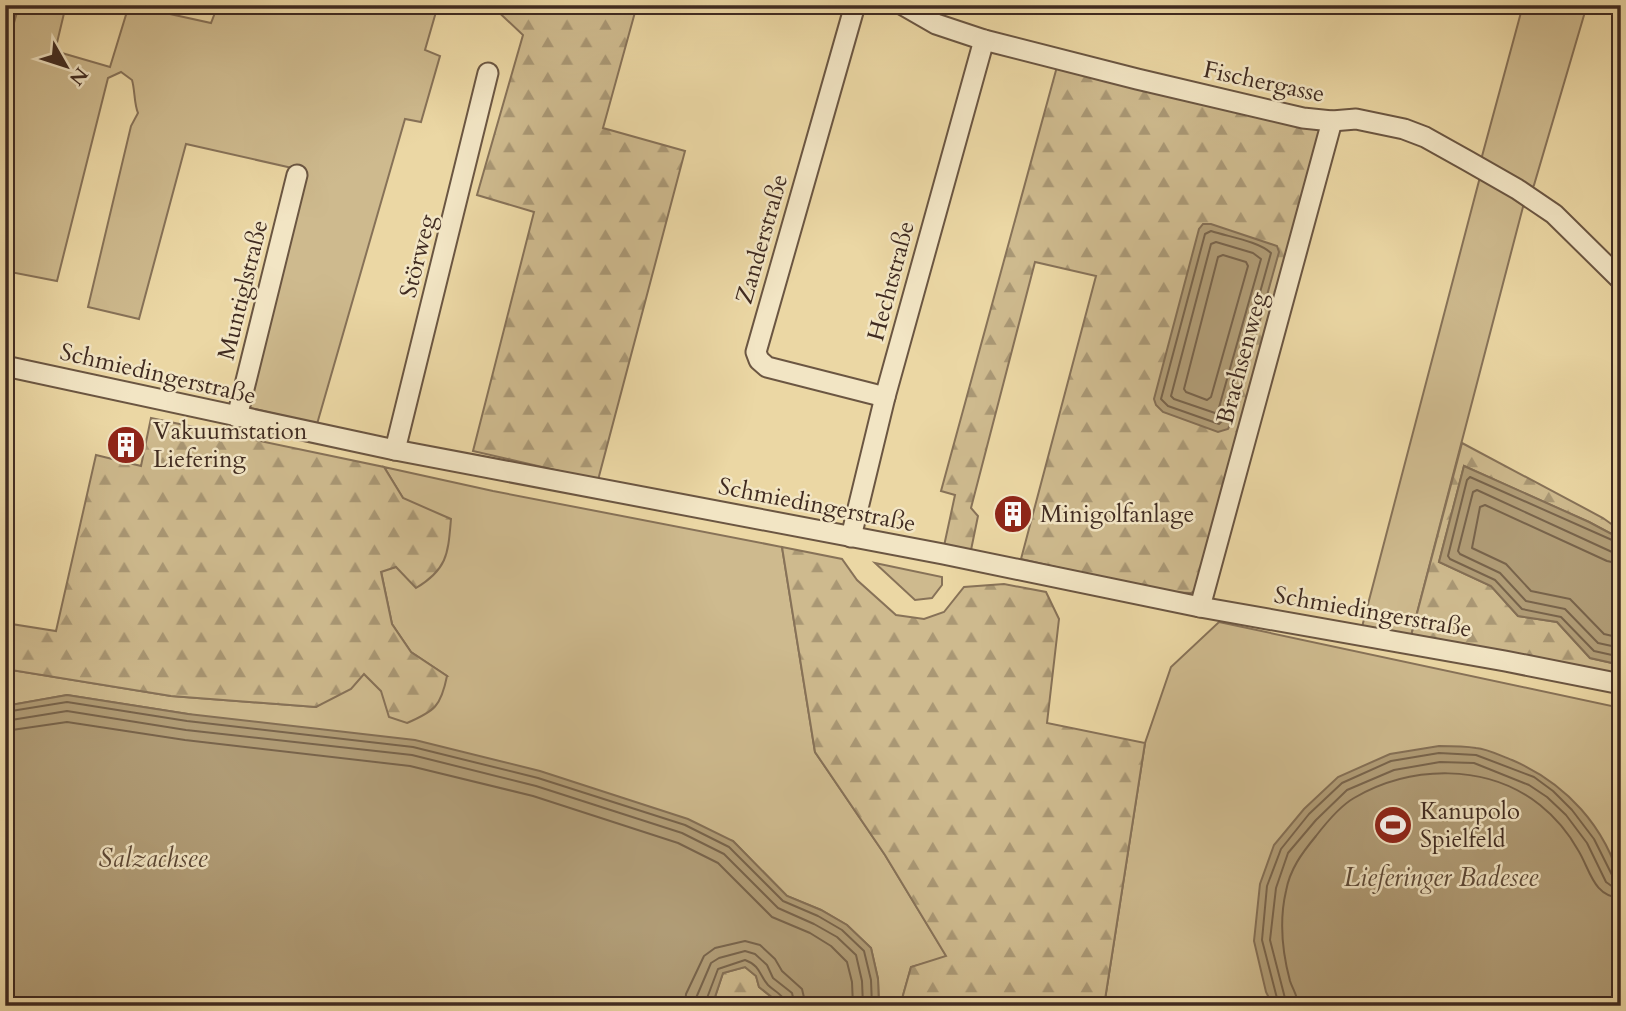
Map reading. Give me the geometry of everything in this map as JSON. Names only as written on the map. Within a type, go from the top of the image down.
[{"type":"street","name":"Zanderstraße","points":[[855,5],[755,352],[767,367],[885,397]]},
{"type":"street","name":"Fischergasse","points":[[903,5],[936,24],[984,40],[1137,79],[1303,118],[1332,121],[1356,119],[1404,129],[1425,137],[1517,189],[1554,214],[1621,280]]},
{"type":"street","name":"Hechtstraße","points":[[851,537],[885,397],[984,40]]},
{"type":"street","name":"Störweg","points":[[395,450],[488,73]]},
{"type":"street","name":"Brachsenweg","points":[[1200,607],[1332,121]]},
{"type":"street","name":"Muntiglstraße","points":[[237,417],[297,175]]},
{"type":"street","name":"Schmiedingerstraße","points":[[5,366],[395,450],[1200,607],[1621,684]]},
{"type":"green space","points":[[19,5],[66,5],[55,51],[110,67],[129,5],[211,23],[218,5],[438,5],[425,50],[440,56],[421,122],[405,119],[317,424],[243,406],[301,170],[186,144],[139,319],[88,307],[131,126],[138,113],[132,80],[121,72],[108,78],[57,281],[5,271],[5,55]]},
{"type":"green space","points":[[491,5],[637,5],[603,128],[685,151],[598,480],[473,451],[534,212],[477,195],[523,35]]},
{"type":"green space","points":[[1523,5],[1587,5],[1534,185],[1524,203],[1411,636],[1362,627],[1480,177],[1481,160]]},
{"type":"green space","points":[[1058,63],[1322,126],[1199,588],[1191,593],[1165,592],[1021,559],[1096,276],[1035,262],[971,508],[978,516],[971,550],[944,546],[955,495],[941,491]]},
{"type":"green space","points":[[151,418],[384,467],[403,498],[451,519],[444,559],[427,581],[416,588],[396,567],[381,572],[392,624],[411,652],[447,676],[439,701],[430,711],[407,723],[389,717],[381,691],[364,674],[351,689],[316,707],[171,696],[5,669],[5,623],[56,631],[96,455],[141,466]]},
{"type":"green space","points":[[1462,443],[1603,518],[1621,531],[1621,539],[1464,466],[1439,562],[1491,586],[1518,616],[1557,622],[1590,658],[1621,665],[1621,679],[1411,636]]},
{"type":"green space","points":[[384,467],[782,547],[815,752],[885,855],[947,957],[911,967],[900,1006],[879,1006],[878,979],[871,948],[847,925],[821,910],[787,896],[733,841],[188,714],[67,695],[5,706],[5,669],[171,696],[316,707],[364,674],[381,691],[447,676],[411,652],[392,624],[381,571],[396,567],[403,498]]},
{"type":"green space","points":[[782,547],[842,559],[857,580],[896,615],[924,619],[944,612],[964,587],[1004,584],[1046,592],[1059,619],[1047,723],[1145,743],[1104,1006],[900,1006],[911,967],[946,956],[885,855],[815,752]]},
{"type":"green space","points":[[875,563],[942,577],[942,585],[932,598],[915,600]]},
{"type":"green space","points":[[1219,622],[1621,708],[1621,1006],[1104,1006],[1145,743],[1171,667]]},
{"type":"green space","points":[[745,967],[756,976],[759,987],[783,1006],[712,1006],[723,973]]},
{"type":"water","points":[[1203,224],[1211,224],[1277,246],[1279,252],[1232,421],[1228,429],[1218,432],[1163,412],[1154,399],[1199,229]]},
{"type":"water","points":[[1464,466],[1621,539],[1621,665],[1590,658],[1557,622],[1518,616],[1491,586],[1439,562]]},
{"type":"water","name":"Salzachsee","points":[[67,695],[188,714],[415,740],[540,771],[688,819],[733,841],[787,896],[821,910],[847,925],[871,948],[878,979],[879,1006],[783,1006],[759,987],[756,976],[745,967],[723,973],[712,1006],[5,1006],[5,706]]},
{"type":"water","name":"Lieferinger Badesee","points":[[1439,746],[1485,750],[1532,770],[1566,794],[1594,826],[1614,863],[1621,884],[1621,1006],[1273,1006],[1266,992],[1254,941],[1260,884],[1274,845],[1304,809],[1338,777],[1390,754]]},
{"type":"place","name":"Vakuumstation Liefering","points":[[126,445]]},
{"type":"place","name":"Minigolfanlage","points":[[1013,514]]},
{"type":"place","name":"Kanupolo Spielfeld","points":[[1393,825]]}]
